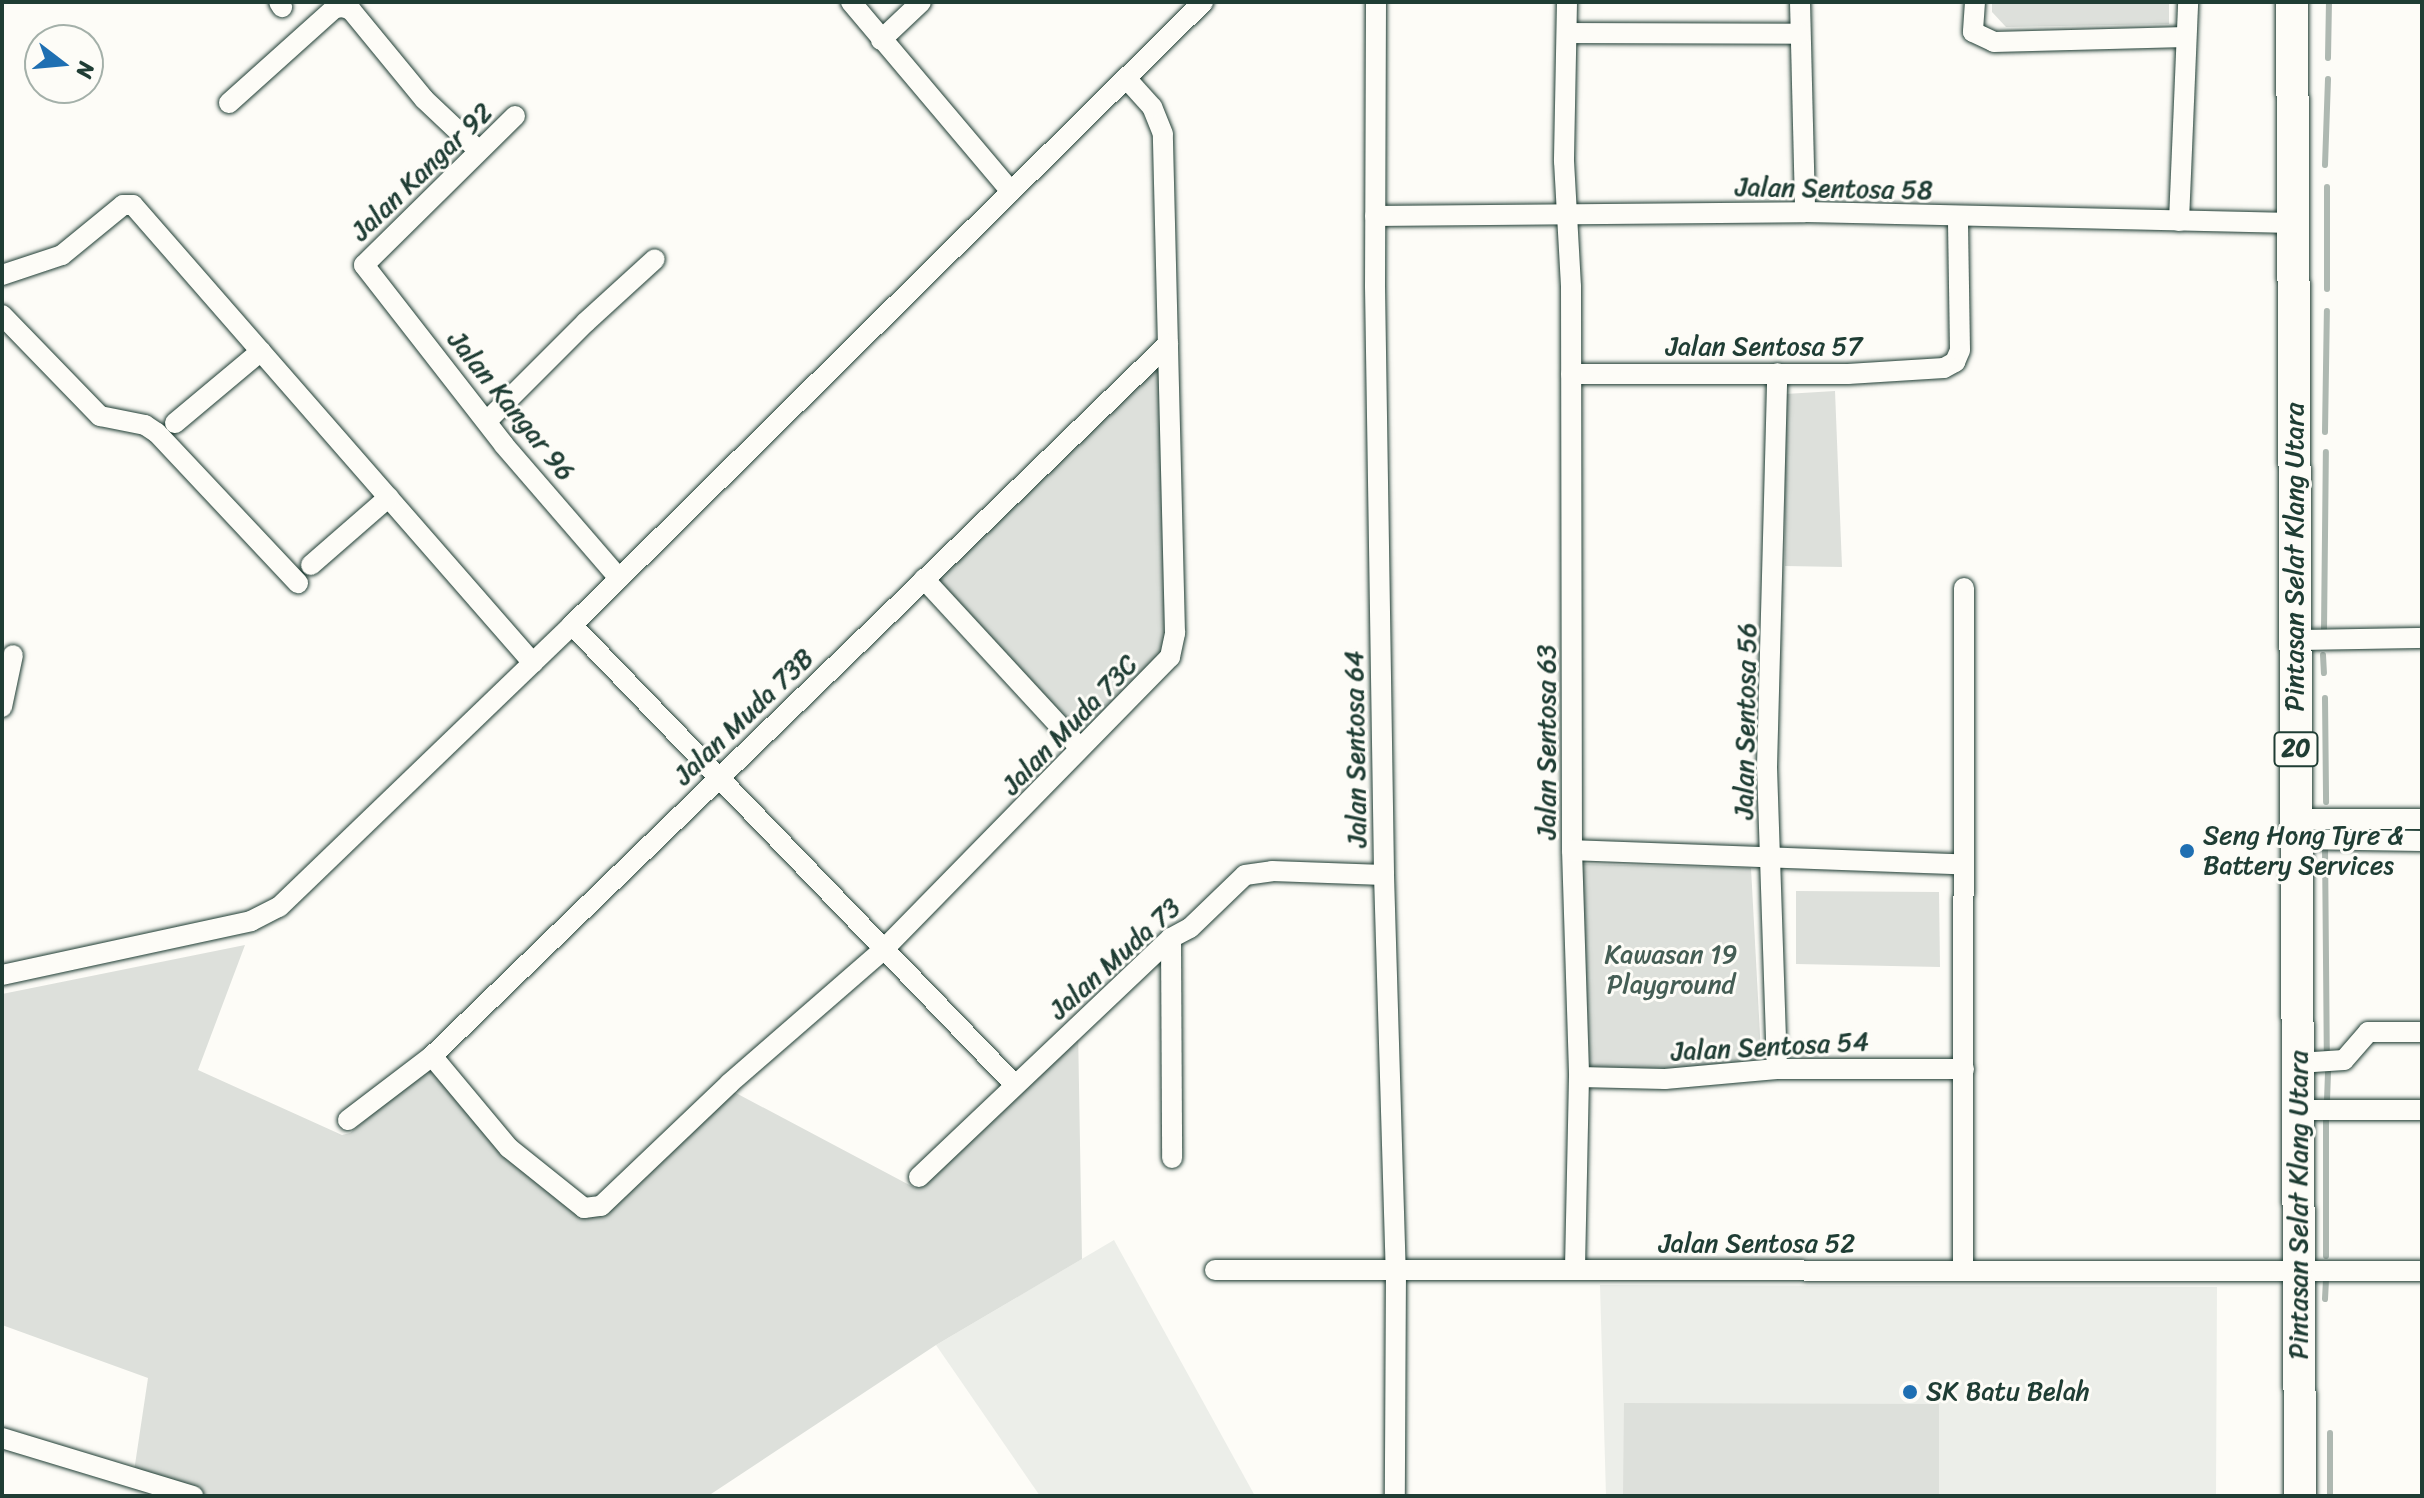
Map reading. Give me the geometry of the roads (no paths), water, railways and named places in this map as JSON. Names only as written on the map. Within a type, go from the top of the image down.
[{"type":"highway","name":"Pintasan Selat Klang Utara","points":[[2292,2],[2300,1496]]},
{"type":"street","points":[[851,2],[1011,191]]},
{"type":"street","points":[[881,40],[921,2]]},
{"type":"street","points":[[2,975],[267,916],[572,625],[1203,2]]},
{"type":"street","name":"Jalan Sentosa 64","points":[[1376,2],[1375,216],[1384,875],[1396,1270],[1395,1496]]},
{"type":"street","name":"Jalan Sentosa 63","points":[[1567,2],[1564,161],[1571,374],[1572,850],[1579,1077],[1575,1270]]},
{"type":"street","points":[[1800,2],[1805,212]]},
{"type":"street","points":[[1975,2],[1973,32],[1994,42],[2186,37]]},
{"type":"street","points":[[2179,221],[2188,2]]},
{"type":"street","points":[[229,103],[335,8],[343,7],[351,10],[424,99],[478,150]]},
{"type":"street","points":[[1568,33],[1800,34]]},
{"type":"street","name":"Jalan Muda 73C","points":[[432,1056],[509,1148],[584,1208],[595,1209],[609,1200],[730,1083],[884,949],[1170,657],[1175,633],[1163,134],[1152,107],[1126,78]]},
{"type":"street","name":"Jalan Kangar 92","points":[[364,265],[515,116]]},
{"type":"street","points":[[2,275],[62,255],[129,204],[533,663]]},
{"type":"street","name":"Jalan Sentosa 58","points":[[1375,216],[1805,212],[2293,223]]},
{"type":"street","name":"Jalan Sentosa 57","points":[[1571,374],[1862,373],[1944,368],[1955,362],[1960,350],[1958,217]]},
{"type":"street","points":[[487,421],[586,322],[655,259]]},
{"type":"street","name":"Jalan Kangar 96","points":[[364,265],[487,421],[619,578]]},
{"type":"street","points":[[2,315],[100,416],[145,425],[157,433],[298,583]]},
{"type":"street","name":"Jalan Muda 73B","points":[[348,1120],[432,1056],[1168,344]]},
{"type":"street","points":[[175,423],[261,351]]},
{"type":"street","name":"Jalan Sentosa 56","points":[[1777,373],[1767,767],[1777,1069]]},
{"type":"street","points":[[311,565],[389,497]]},
{"type":"street","points":[[924,579],[1080,748]]},
{"type":"street","points":[[1963,1271],[1964,588]]},
{"type":"street","points":[[572,625],[1014,1084]]},
{"type":"street","points":[[2296,640],[2422,638]]},
{"type":"street","points":[[2,707],[13,655]]},
{"type":"street","points":[[2296,829],[2422,819]]},
{"type":"street","points":[[2296,829],[2422,841]]},
{"type":"street","points":[[1572,850],[1962,864]]},
{"type":"street","name":"Jalan Muda 73","points":[[919,1177],[1171,938],[1190,928],[1245,875],[1272,871],[1384,875]]},
{"type":"street","points":[[1171,938],[1172,1158]]},
{"type":"street","points":[[2298,1063],[2344,1060],[2368,1032],[2422,1032]]},
{"type":"street","name":"Jalan Sentosa 54","points":[[1579,1077],[1665,1079],[1777,1069],[1964,1069]]},
{"type":"street","points":[[2298,1110],[2422,1110]]},
{"type":"street","name":"Jalan Sentosa 52","points":[[1215,1270],[2422,1271]]},
{"type":"street","points":[[2,1438],[129,1486],[193,1496]]},
{"type":"waterway","points":[[2328,58],[2329,2]]},
{"type":"waterway","points":[[2325,165],[2328,79]]},
{"type":"waterway","points":[[2327,187],[2327,289]]},
{"type":"waterway","points":[[2325,432],[2327,311]]},
{"type":"waterway","points":[[2324,631],[2326,452]]},
{"type":"waterway","points":[[2323,655],[2324,673]]},
{"type":"waterway","points":[[2325,698],[2326,802]]},
{"type":"waterway","points":[[2325,846],[2327,1055]]},
{"type":"waterway","points":[[2327,1101],[2328,1069]]},
{"type":"waterway","points":[[2326,1116],[2326,1256]]},
{"type":"waterway","points":[[2325,1299],[2326,1277]]},
{"type":"waterway","points":[[2330,1433],[2330,1496]]},
{"type":"place","name":"Seng Hong Tyre & Battery Services","points":[[2187,851]]},
{"type":"place","name":"SK Batu Belah","points":[[1910,1392]]},
{"type":"park label","name":"Kawasan 19 Playground","points":[[1671,970]]}]
